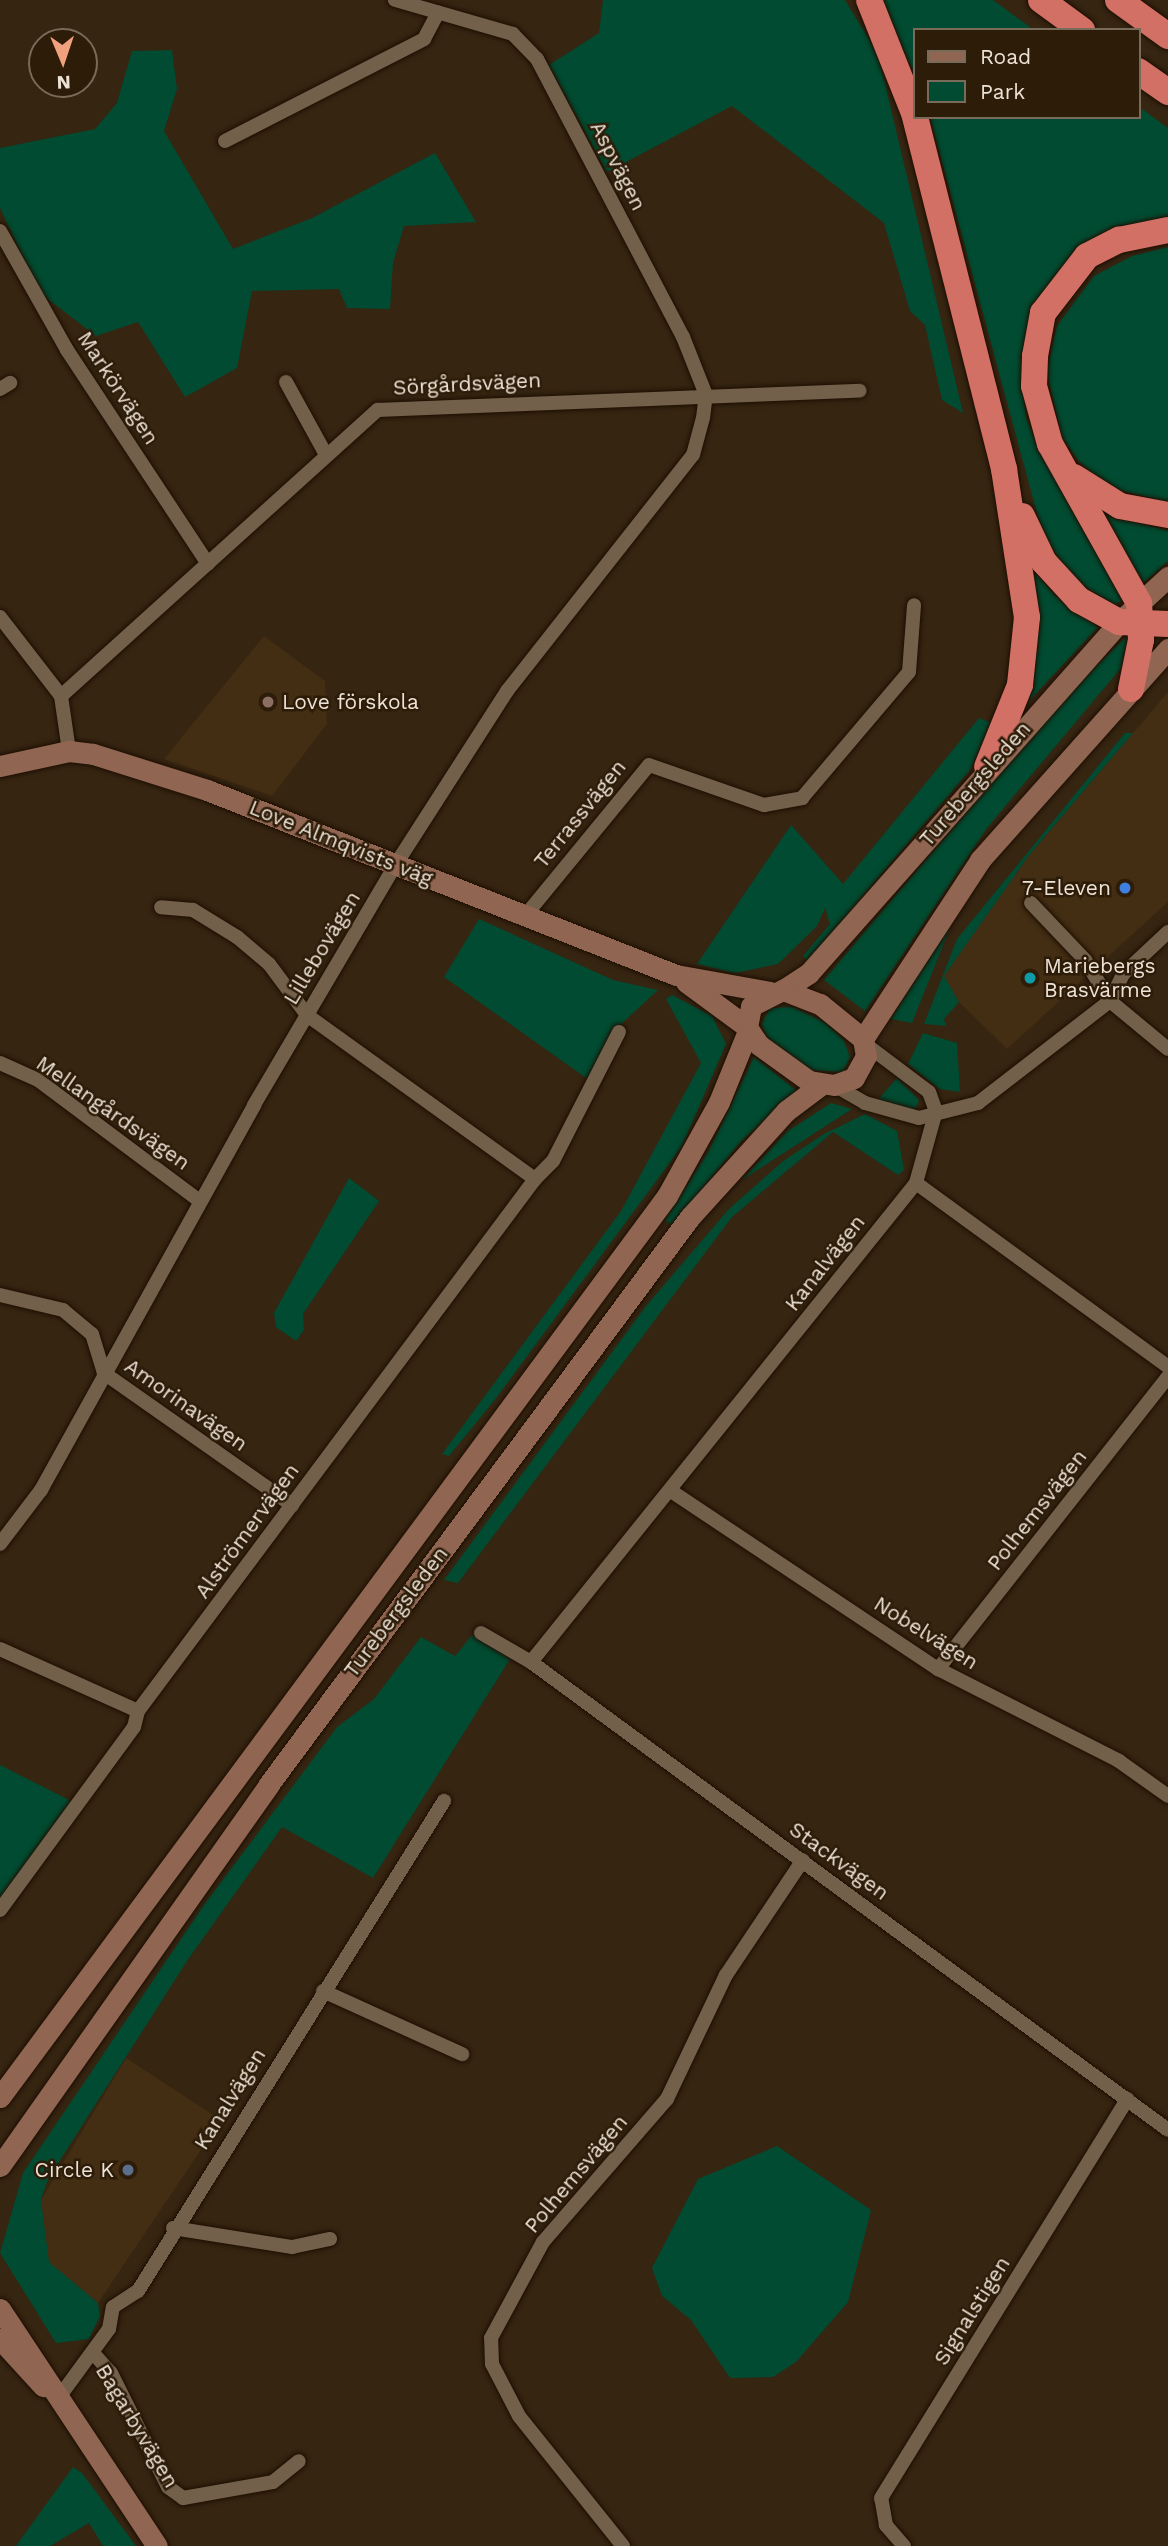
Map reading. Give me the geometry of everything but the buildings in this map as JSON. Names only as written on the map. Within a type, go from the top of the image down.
[{"type":"highway","points":[[869,0],[912,108]]},
{"type":"highway","points":[[1041,0],[1079,28]]},
{"type":"highway","points":[[1118,0],[1168,36]]},
{"type":"highway","points":[[1140,72],[1168,92]]},
{"type":"highway","points":[[916,119],[1003,469],[1021,567],[1027,649],[1020,685],[987,767]]},
{"type":"highway","points":[[1131,689],[1142,618],[1050,444],[1034,386],[1043,313],[1087,256],[1119,240],[1168,230]]},
{"type":"highway","points":[[1003,469],[1052,573],[1079,600],[1142,618]]},
{"type":"highway","points":[[1066,471],[1120,506],[1168,515]]},
{"type":"main road","name":"Turebergsleden","points":[[0,2097],[667,1196],[719,1102],[748,1029],[751,1006],[808,973],[858,920],[987,767],[1142,618],[1168,577]]},
{"type":"main road","name":"Turebergsleden","points":[[0,2166],[269,1784],[690,1217],[786,1111],[828,1085],[854,1079],[863,1066],[864,1041],[980,860],[1168,649]]},
{"type":"main road","name":"Love Almqvists väg","points":[[0,766],[69,751],[207,790],[676,975],[776,991]]},
{"type":"main road","name":"Love Almqvists väg","points":[[676,975],[748,1029]]},
{"type":"main road","points":[[776,991],[820,1004],[864,1041]]},
{"type":"main road","points":[[748,1029],[783,1067],[828,1085]]},
{"type":"main road","points":[[0,2309],[57,2400],[157,2546]]},
{"type":"main road","points":[[0,2339],[57,2400]]},
{"type":"street","name":"Aspvägen","points":[[395,0],[513,34],[537,59],[683,338],[706,395]]},
{"type":"street","points":[[225,141],[424,39],[438,13]]},
{"type":"street","name":"Markörvägen","points":[[0,230],[67,350],[208,564]]},
{"type":"street","points":[[286,382],[325,453]]},
{"type":"street","name":"Sörgårdsvägen","points":[[61,696],[208,564],[325,453],[378,410],[860,391]]},
{"type":"street","name":"Lillebovägen","points":[[0,1544],[41,1490],[200,1201],[396,864],[507,691],[693,455],[706,395]]},
{"type":"street","name":"Terrassvägen","points":[[525,916],[649,765],[784,806],[802,798],[909,672],[915,604]]},
{"type":"street","points":[[0,617],[61,696],[69,751]]},
{"type":"street","points":[[1031,903],[1085,960],[1110,1001],[1168,1049]]},
{"type":"street","points":[[161,907],[193,910],[237,937],[269,964],[307,1014],[535,1179]]},
{"type":"street","points":[[828,1085],[903,1116],[978,1103],[1110,1001],[1123,974],[1168,932]]},
{"type":"street","name":"Alströmervägen","points":[[0,1910],[134,1727],[138,1711],[535,1179],[553,1161],[619,1032]]},
{"type":"street","points":[[864,1041],[929,1092],[936,1111]]},
{"type":"street","name":"Mellangårdsvägen","points":[[0,1063],[38,1080],[200,1201]]},
{"type":"street","name":"Kanalvägen","points":[[531,1662],[916,1183],[936,1111]]},
{"type":"street","points":[[916,1183],[1168,1367]]},
{"type":"street","name":"Amorinavägen","points":[[0,1295],[63,1310],[92,1334],[104,1373],[292,1505]]},
{"type":"street","name":"Polhemsvägen","points":[[938,1669],[1168,1377]]},
{"type":"street","name":"Nobelvägen","points":[[671,1491],[938,1669],[1119,1761],[1168,1796]]},
{"type":"street","name":"Stackvägen","points":[[481,1633],[531,1662],[1168,2130]]},
{"type":"street","points":[[0,1649],[138,1711]]},
{"type":"street","name":"Kanalvägen","points":[[57,2400],[109,2329],[113,2307],[138,2291],[173,2228],[444,1801]]},
{"type":"street","name":"Polhemsvägen","points":[[623,2546],[519,2416],[492,2364],[491,2338],[543,2242],[667,2099],[726,1975],[803,1860]]},
{"type":"street","points":[[323,1991],[462,2054]]},
{"type":"street","name":"Signalstigen","points":[[904,2546],[886,2525],[881,2498],[1127,2099]]},
{"type":"street","points":[[173,2228],[292,2247],[330,2239]]},
{"type":"street","name":"Bagarbyvägen","points":[[93,2353],[111,2373],[168,2487],[183,2498],[273,2482],[299,2461]]},
{"type":"shaded area","name":"Love förskola","points":[[264,636],[325,681],[327,724],[272,796],[164,759]]},
{"type":"shaded area","points":[[1168,692],[1168,902],[1007,1049],[959,1002],[943,976],[1030,854]]},
{"type":"shaded area","points":[[126,2058],[221,2120],[98,2303],[48,2262],[41,2200]]},
{"type":"green space","points":[[603,0],[845,0],[878,54],[963,413],[942,400],[925,325],[910,311],[884,223],[732,106],[607,172],[549,65],[599,33]]},
{"type":"green space","points":[[881,0],[993,0],[1031,28],[912,28],[912,69]]},
{"type":"green space","points":[[172,50],[177,89],[164,131],[233,249],[312,218],[435,153],[476,222],[404,226],[393,263],[390,309],[347,308],[339,289],[252,291],[237,368],[185,397],[138,322],[96,336],[40,293],[0,208],[0,148],[95,129],[117,103],[132,51]]},
{"type":"green space","points":[[1140,107],[1168,128],[1168,220],[1082,251],[1022,386],[1026,418],[1041,453],[1124,599],[1114,605],[1071,578],[1042,532],[931,119],[1140,119]]},
{"type":"green space","points":[[1168,247],[1168,502],[1108,487],[1079,461],[1062,437],[1047,372],[1057,326],[1094,276],[1132,256]]},
{"type":"green space","points":[[1105,514],[1168,531],[1168,561],[1143,583]]},
{"type":"green space","points":[[1033,569],[1054,595],[1098,627],[1028,702],[1038,639]]},
{"type":"green space","points":[[1129,634],[1121,668],[987,828],[865,1011],[824,980],[1061,701]]},
{"type":"green space","points":[[979,718],[994,724],[969,771],[807,961],[803,956],[830,924],[825,908],[817,926],[778,964],[735,973],[697,964],[791,825],[843,884]]},
{"type":"green space","points":[[1125,733],[1133,733],[1030,854],[944,976],[959,1002],[944,1019],[946,1026],[924,1024],[957,939]]},
{"type":"green space","points":[[479,919],[613,980],[658,990],[617,1028],[589,1080],[444,977]]},
{"type":"green space","points":[[952,923],[912,1023],[891,1019],[937,943]]},
{"type":"green space","points":[[672,995],[712,1016],[726,1044],[682,1146],[497,1397],[449,1456],[442,1454],[621,1211],[701,1063],[666,999]]},
{"type":"green space","points":[[792,1007],[826,1023],[844,1041],[850,1057],[843,1072],[807,1070],[767,1038],[762,1024],[770,1008]]},
{"type":"green space","points":[[923,1033],[957,1043],[960,1092],[940,1089],[908,1064]]},
{"type":"green space","points":[[754,1057],[797,1091],[742,1140],[672,1225],[665,1220],[709,1151]]},
{"type":"green space","points":[[897,1078],[919,1100],[914,1112],[877,1101]]},
{"type":"green space","points":[[831,1103],[852,1109],[742,1180],[788,1131]]},
{"type":"green space","points":[[865,1114],[897,1131],[904,1170],[898,1175],[833,1132],[732,1217],[458,1583],[444,1580],[646,1306],[729,1209],[783,1161],[824,1134]]},
{"type":"green space","points":[[349,1178],[379,1201],[303,1314],[304,1330],[296,1341],[276,1327],[274,1313]]},
{"type":"green space","points":[[472,1635],[510,1659],[373,1878],[282,1827],[187,1961],[48,2179],[41,2200],[49,2262],[98,2303],[100,2316],[89,2339],[56,2343],[0,2253],[23,2173],[204,1905],[337,1727],[374,1699],[421,1637],[455,1656]]},
{"type":"green space","points":[[0,1765],[71,1801],[0,1899]]},
{"type":"green space","points":[[777,2146],[871,2210],[848,2302],[796,2362],[773,2377],[730,2378],[691,2320],[662,2296],[652,2268],[698,2179]]},
{"type":"green space","points":[[73,2467],[82,2473],[136,2546],[103,2546],[89,2523],[50,2546],[16,2546]]},
{"type":"place","name":"Love förskola","points":[[268,702]]},
{"type":"place","name":"7-Eleven","points":[[1125,888]]},
{"type":"place","name":"Mariebergs Brasvärme","points":[[1030,978]]},
{"type":"place","name":"Circle K","points":[[128,2170]]}]
